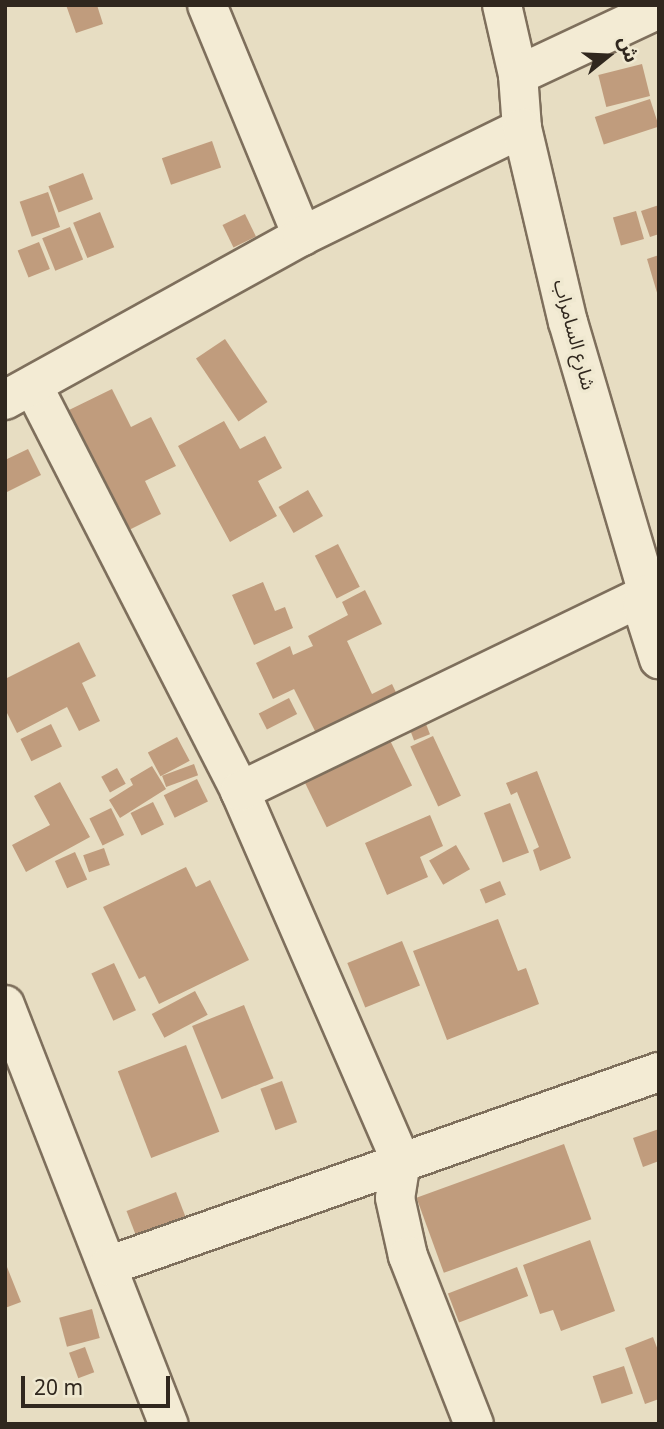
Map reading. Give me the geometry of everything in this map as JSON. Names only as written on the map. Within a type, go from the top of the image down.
[{"type":"street","points":[[207,5],[302,236]]},
{"type":"street","name":"شارع السامراب","points":[[502,5],[518,75],[522,128],[568,322],[650,599],[659,659]]},
{"type":"street","points":[[518,75],[659,9]]},
{"type":"street","points":[[474,1424],[408,1256],[395,1198],[401,1161],[240,791],[19,393],[302,236],[522,128]]},
{"type":"street","points":[[240,791],[650,599]]},
{"type":"street","points":[[5,1005],[168,1424]]},
{"type":"street","points":[[108,1266],[659,1072]]},
{"type":"building","points":[[66,5],[97,5],[103,24],[76,33]]},
{"type":"building","points":[[642,64],[650,96],[606,107],[598,75]]},
{"type":"building","points":[[650,99],[659,127],[604,145],[595,117]]},
{"type":"building","points":[[212,141],[221,167],[171,185],[162,158]]},
{"type":"building","points":[[83,173],[93,199],[58,212],[48,186]]},
{"type":"building","points":[[48,192],[60,227],[32,237],[20,202]]},
{"type":"building","points":[[659,205],[659,234],[650,237],[641,211]]},
{"type":"building","points":[[636,211],[644,239],[621,245],[613,218]]},
{"type":"building","points":[[100,212],[114,247],[87,258],[73,223]]},
{"type":"building","points":[[245,214],[256,236],[233,247],[223,225]]},
{"type":"building","points":[[70,227],[83,259],[55,271],[42,238]]},
{"type":"building","points":[[39,242],[50,269],[29,278],[18,251]]},
{"type":"building","points":[[659,255],[659,296],[658,296],[647,259]]},
{"type":"building","points":[[225,339],[267,402],[238,422],[196,359]]},
{"type":"building","points":[[112,389],[131,427],[151,417],[176,466],[145,481],[161,514],[129,530],[69,410]]},
{"type":"building","points":[[224,421],[240,449],[265,436],[282,468],[258,481],[277,516],[230,542],[178,446]]},
{"type":"building","points":[[28,449],[41,475],[5,493],[5,460]]},
{"type":"building","points":[[308,490],[323,516],[294,533],[279,507]]},
{"type":"building","points":[[338,544],[360,587],[337,599],[315,556]]},
{"type":"building","points":[[263,582],[275,611],[285,607],[293,628],[254,645],[232,595]]},
{"type":"building","points":[[365,590],[382,624],[347,641],[372,694],[392,684],[402,705],[322,745],[294,689],[273,699],[256,663],[290,646],[293,655],[313,646],[308,636],[348,615],[342,602]]},
{"type":"building","points":[[79,642],[96,676],[82,683],[100,721],[79,731],[67,707],[17,733],[5,709],[5,679]]},
{"type":"building","points":[[289,698],[297,714],[267,729],[259,713]]},
{"type":"building","points":[[421,711],[430,734],[414,740],[405,717]]},
{"type":"building","points":[[51,724],[62,746],[31,761],[20,739]]},
{"type":"building","points":[[384,728],[412,786],[327,827],[299,770]]},
{"type":"building","points":[[433,736],[461,796],[438,806],[410,747]]},
{"type":"building","points":[[177,737],[190,761],[161,776],[148,752]]},
{"type":"building","points":[[194,764],[198,775],[166,787],[162,776]]},
{"type":"building","points":[[152,766],[166,789],[120,818],[109,800],[133,785],[130,779]]},
{"type":"building","points":[[117,768],[126,784],[110,792],[101,777]]},
{"type":"building","points":[[537,771],[571,858],[540,871],[533,850],[539,847],[517,792],[511,795],[506,783]]},
{"type":"building","points":[[197,779],[208,801],[175,818],[164,795]]},
{"type":"building","points":[[60,782],[90,837],[26,872],[12,845],[50,825],[34,796]]},
{"type":"building","points":[[153,802],[164,824],[141,835],[131,813]]},
{"type":"building","points":[[510,803],[529,852],[503,863],[484,813]]},
{"type":"building","points":[[111,808],[124,835],[103,845],[89,819]]},
{"type":"building","points":[[430,815],[443,846],[420,857],[428,877],[387,895],[365,843]]},
{"type":"building","points":[[456,845],[470,869],[443,885],[429,860]]},
{"type":"building","points":[[104,848],[110,865],[89,872],[83,855]]},
{"type":"building","points":[[75,852],[87,879],[67,888],[55,861]]},
{"type":"building","points":[[186,867],[196,887],[210,880],[249,960],[159,1004],[145,976],[139,979],[103,907]]},
{"type":"building","points":[[500,881],[506,895],[486,903],[480,890]]},
{"type":"building","points":[[498,919],[518,971],[526,968],[539,1004],[447,1040],[413,951]]},
{"type":"building","points":[[402,941],[420,986],[365,1008],[347,963]]},
{"type":"building","points":[[114,963],[136,1010],[113,1021],[91,974]]},
{"type":"building","points":[[195,991],[208,1015],[164,1038],[152,1014]]},
{"type":"building","points":[[244,1005],[274,1078],[222,1099],[192,1026]]},
{"type":"building","points":[[186,1045],[219,1132],[151,1158],[118,1071]]},
{"type":"building","points":[[282,1081],[297,1122],[275,1130],[260,1089]]},
{"type":"building","points":[[659,1129],[659,1161],[643,1167],[633,1138]]},
{"type":"building","points":[[564,1144],[591,1219],[444,1273],[416,1198]]},
{"type":"building","points":[[176,1192],[188,1223],[138,1242],[127,1211]]},
{"type":"building","points":[[590,1240],[615,1311],[561,1331],[553,1310],[540,1314],[523,1265]]},
{"type":"building","points":[[5,1262],[21,1302],[5,1308]]},
{"type":"building","points":[[517,1267],[528,1296],[459,1322],[448,1294]]},
{"type":"building","points":[[92,1309],[100,1338],[67,1347],[59,1318]]},
{"type":"building","points":[[653,1337],[659,1353],[659,1399],[645,1404],[625,1348]]},
{"type":"building","points":[[85,1347],[94,1372],[78,1378],[69,1353]]},
{"type":"building","points":[[624,1366],[633,1394],[602,1404],[593,1376]]}]
